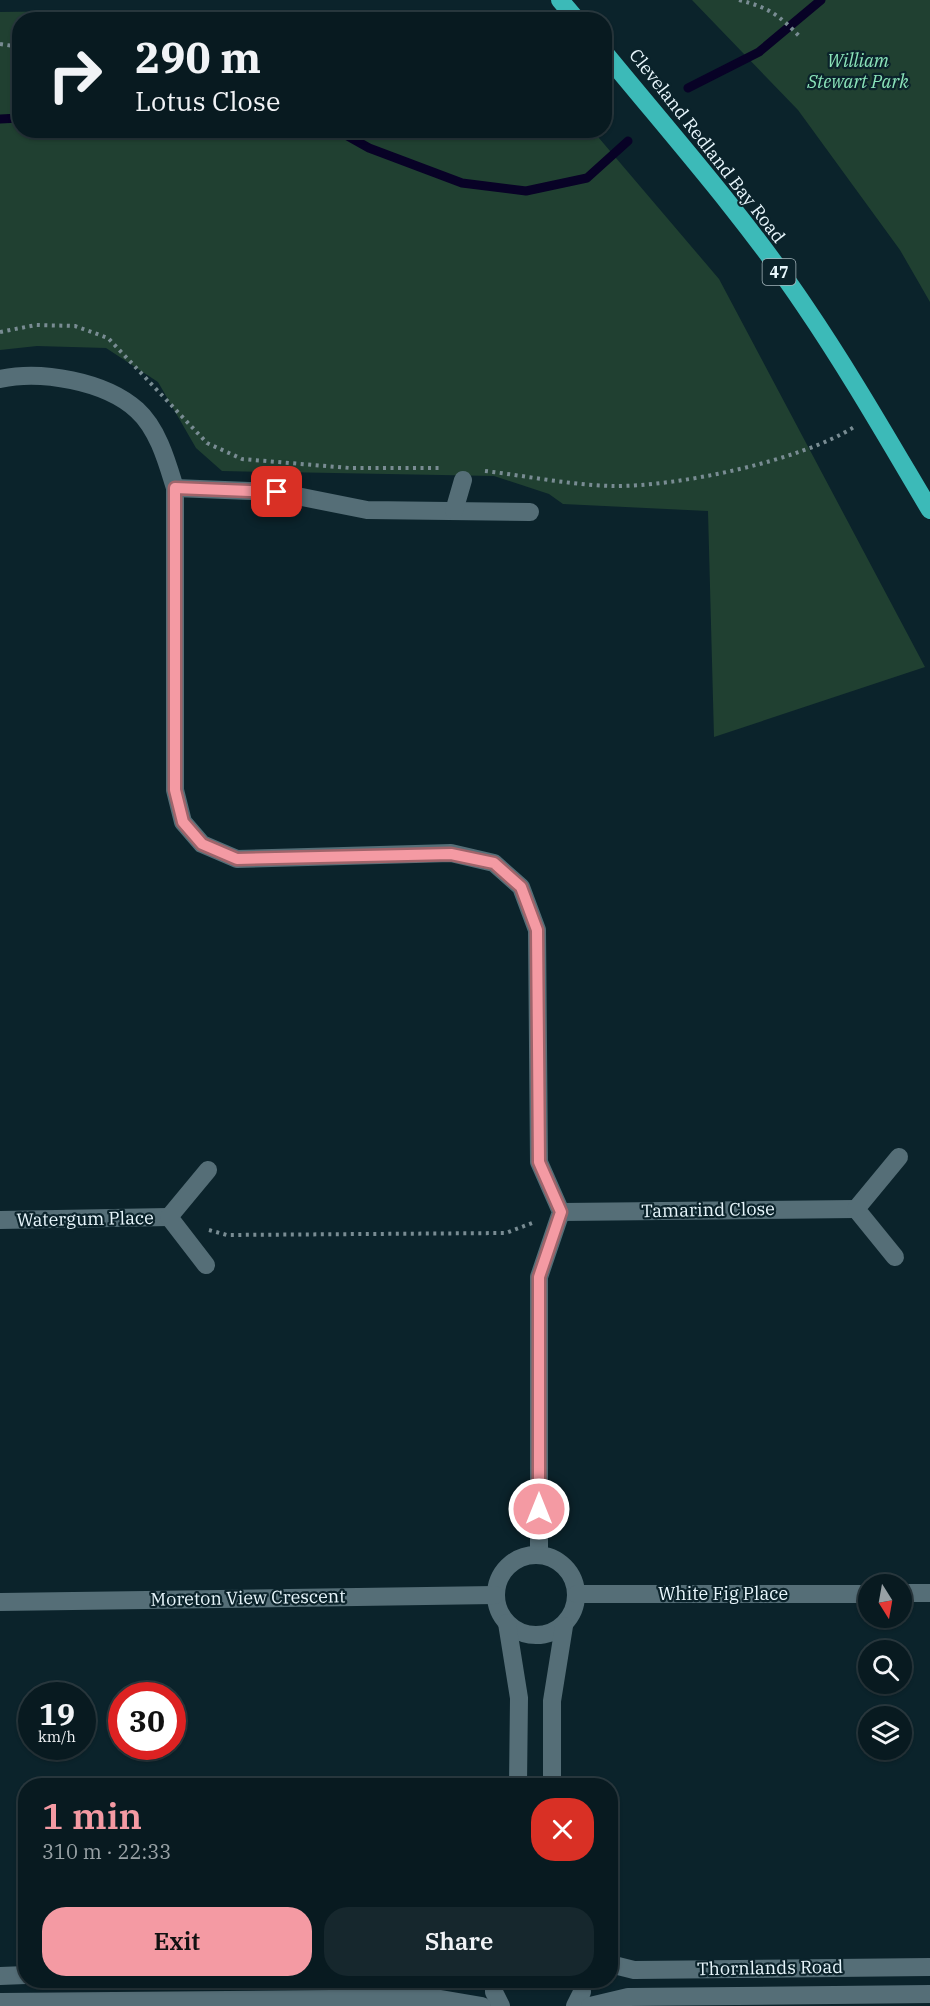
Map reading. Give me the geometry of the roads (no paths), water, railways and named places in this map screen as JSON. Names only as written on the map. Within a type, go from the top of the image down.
[{"type":"highway","points":[[560,0],[570,12]]},
{"type":"highway","name":"Cleveland Redland Bay Road","points":[[612,62],[727,203],[803,304],[874,414],[930,510]]},
{"type":"street","points":[[0,379],[61,378],[103,387],[138,410],[163,448],[175,488],[175,790],[183,822],[202,844],[237,859],[451,854],[494,863],[521,887],[537,930],[539,1162],[561,1212],[539,1277],[539,1555]]},
{"type":"street","points":[[454,511],[470,475]]},
{"type":"street","points":[[175,488],[277,492],[367,510],[530,512]]},
{"type":"street","points":[[895,1257],[856,1209],[899,1157]]},
{"type":"street","name":"Watergum Place","points":[[0,1220],[169,1217],[208,1170]]},
{"type":"street","name":"Tamarind Close","points":[[561,1212],[856,1209]]},
{"type":"street","name":"Watergum Place","points":[[169,1217],[206,1265]]},
{"type":"street","points":[[552,1778],[552,1701],[564,1626],[574,1611],[577,1594],[574,1580],[566,1568],[554,1559],[539,1555],[523,1557],[509,1566],[499,1579],[495,1595],[498,1610],[507,1623],[524,1634],[545,1635],[564,1626]]},
{"type":"street","points":[[912,1593],[930,1593]]},
{"type":"street","name":"White Fig Place","points":[[577,1594],[858,1594]]},
{"type":"street","name":"Moreton View Crescent","points":[[0,1602],[495,1595]]},
{"type":"street","points":[[507,1623],[519,1698],[518,1778]]},
{"type":"street","name":"Thornlands Road","points":[[618,1966],[634,1970],[930,1967]]},
{"type":"street","points":[[0,1976],[18,1975]]},
{"type":"street","points":[[494,1988],[501,2006]]},
{"type":"street","points":[[574,2006],[582,1988]]},
{"type":"street","name":"Thornlands Road","points":[[590,2006],[627,1997],[930,1994]]},
{"type":"street","points":[[0,2002],[435,1998],[482,2006]]},
{"type":"waterway","points":[[688,88],[759,52],[821,0]]},
{"type":"waterway","points":[[0,119],[12,118]]},
{"type":"waterway","points":[[351,138],[369,148],[462,183],[526,191],[587,178],[628,141]]},
{"type":"park label","name":"William Stewart Park","points":[[858,71]]}]
